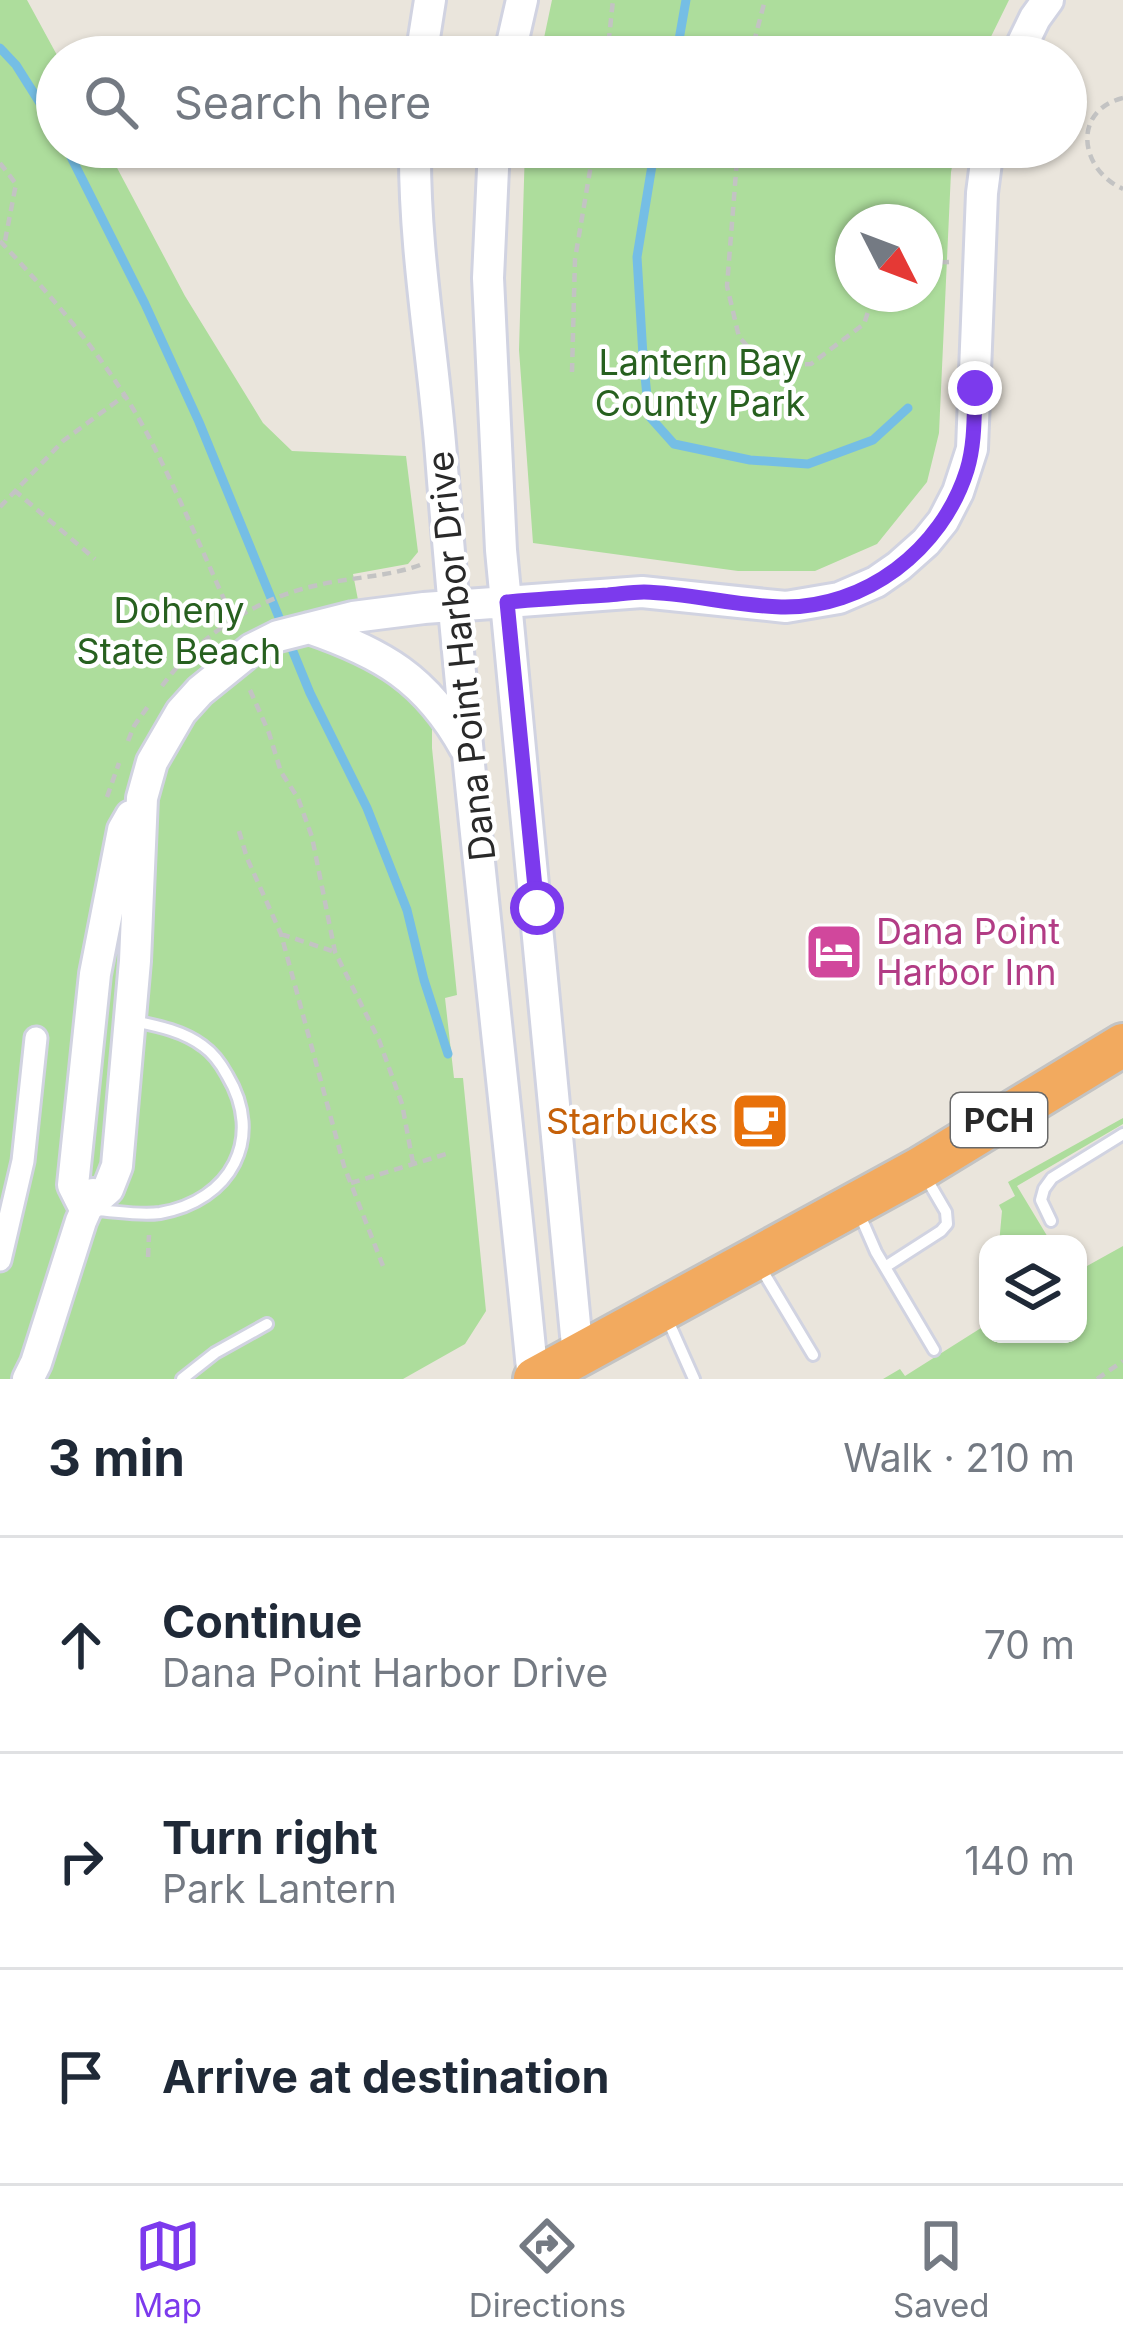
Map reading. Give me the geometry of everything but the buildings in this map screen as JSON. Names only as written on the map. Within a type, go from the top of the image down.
[{"type":"highway","name":"PCH","points":[[534,1379],[921,1168],[1123,1045]]},
{"type":"main road","points":[[424,36],[430,0]]},
{"type":"main road","points":[[514,36],[522,0]]},
{"type":"main road","points":[[1026,36],[1048,0]]},
{"type":"main road","name":"Dana Point Harbor Drive","points":[[415,168],[417,248],[534,1379]]},
{"type":"main road","name":"Dana Point Harbor Drive","points":[[493,168],[488,278],[501,550],[578,1356]]},
{"type":"main road","points":[[28,1379],[99,1180],[122,1019],[142,798],[152,762],[181,712],[236,659],[278,636],[353,617],[642,592],[764,606],[804,605],[876,583],[918,551],[951,507],[967,470],[985,168]]},
{"type":"main road","points":[[307,627],[352,643],[416,681],[444,713],[470,759]]},
{"type":"main road","points":[[85,1209],[73,1186],[95,974],[123,830],[142,798]]},
{"type":"main road","points":[[122,1019],[123,830]]},
{"type":"street","points":[[0,1260],[23,1161],[36,1037]]},
{"type":"lane","points":[[85,1209],[158,1214],[184,1207],[212,1193],[227,1177],[242,1148],[244,1114],[222,1065],[204,1046],[184,1035],[122,1019]]},
{"type":"lane","points":[[1051,1220],[1041,1200],[1048,1181],[1123,1134]]},
{"type":"lane","points":[[885,1267],[946,1224],[946,1212],[921,1168]]},
{"type":"lane","points":[[855,1204],[876,1252],[934,1350]]},
{"type":"lane","points":[[755,1260],[813,1354]]},
{"type":"lane","points":[[664,1310],[694,1379]]},
{"type":"lane","points":[[182,1379],[215,1353],[267,1324]]},
{"type":"path","points":[[609,36],[613,0]]},
{"type":"path","points":[[756,36],[765,0]]},
{"type":"path","points":[[1123,98],[1097,114],[1088,132],[1087,151],[1103,178],[1123,189]]},
{"type":"path","points":[[0,163],[16,184],[2,244],[104,364],[151,439],[233,619]]},
{"type":"path","points":[[572,372],[575,259],[590,168]]},
{"type":"path","points":[[736,168],[727,286],[739,337],[765,365],[812,364],[864,323],[868,312]]},
{"type":"path","points":[[0,507],[63,441],[124,396]]},
{"type":"path","points":[[14,490],[95,559]]},
{"type":"path","points":[[236,659],[312,837],[334,952],[379,1040],[402,1104],[413,1163]]},
{"type":"path","points":[[239,831],[280,934],[350,1183],[383,1266]]},
{"type":"path","points":[[280,934],[334,952]]},
{"type":"path","points":[[350,1183],[446,1154]]},
{"type":"path","points":[[148,1257],[149,1235]]},
{"type":"path","points":[[1097,1379],[1123,1361]]},
{"type":"green space","name":"Doheny State Beach","points":[[0,0],[27,0],[47,36],[36,36],[36,168],[117,168],[185,296],[263,423],[292,451],[406,456],[418,552],[408,564],[353,574],[370,662],[432,712],[457,995],[445,998],[454,1078],[463,1078],[486,1311],[465,1344],[403,1379],[0,1379]]},
{"type":"green space","points":[[552,0],[1009,0],[991,36],[544,36]]},
{"type":"green space","name":"Lantern Bay County Park","points":[[524,168],[952,168],[939,433],[927,482],[877,544],[815,571],[738,571],[533,543],[519,350]]},
{"type":"green space","points":[[1123,1118],[1123,1124],[1017,1186],[1047,1235],[1000,1235],[999,1205],[1015,1196],[1008,1182]]},
{"type":"green space","points":[[1123,1246],[1123,1379],[883,1379],[900,1369],[905,1376],[979,1329],[979,1343],[1087,1343],[1087,1266]]},
{"type":"waterway","points":[[680,36],[686,0]]},
{"type":"waterway","points":[[0,48],[36,97]]},
{"type":"waterway","points":[[77,168],[199,422],[310,693],[367,808],[407,910],[448,1054]]},
{"type":"waterway","points":[[652,168],[637,257],[643,356],[649,416],[674,444],[750,460],[808,464],[873,440],[908,408]]},
{"type":"place","name":"Dana Point Harbor Inn","points":[[834,952]]},
{"type":"place","name":"Starbucks","points":[[760,1121]]},
{"type":"route","points":[[537,908],[507,602],[642,592],[786,607],[859,591],[918,551],[951,507],[967,470],[975,388]]}]
